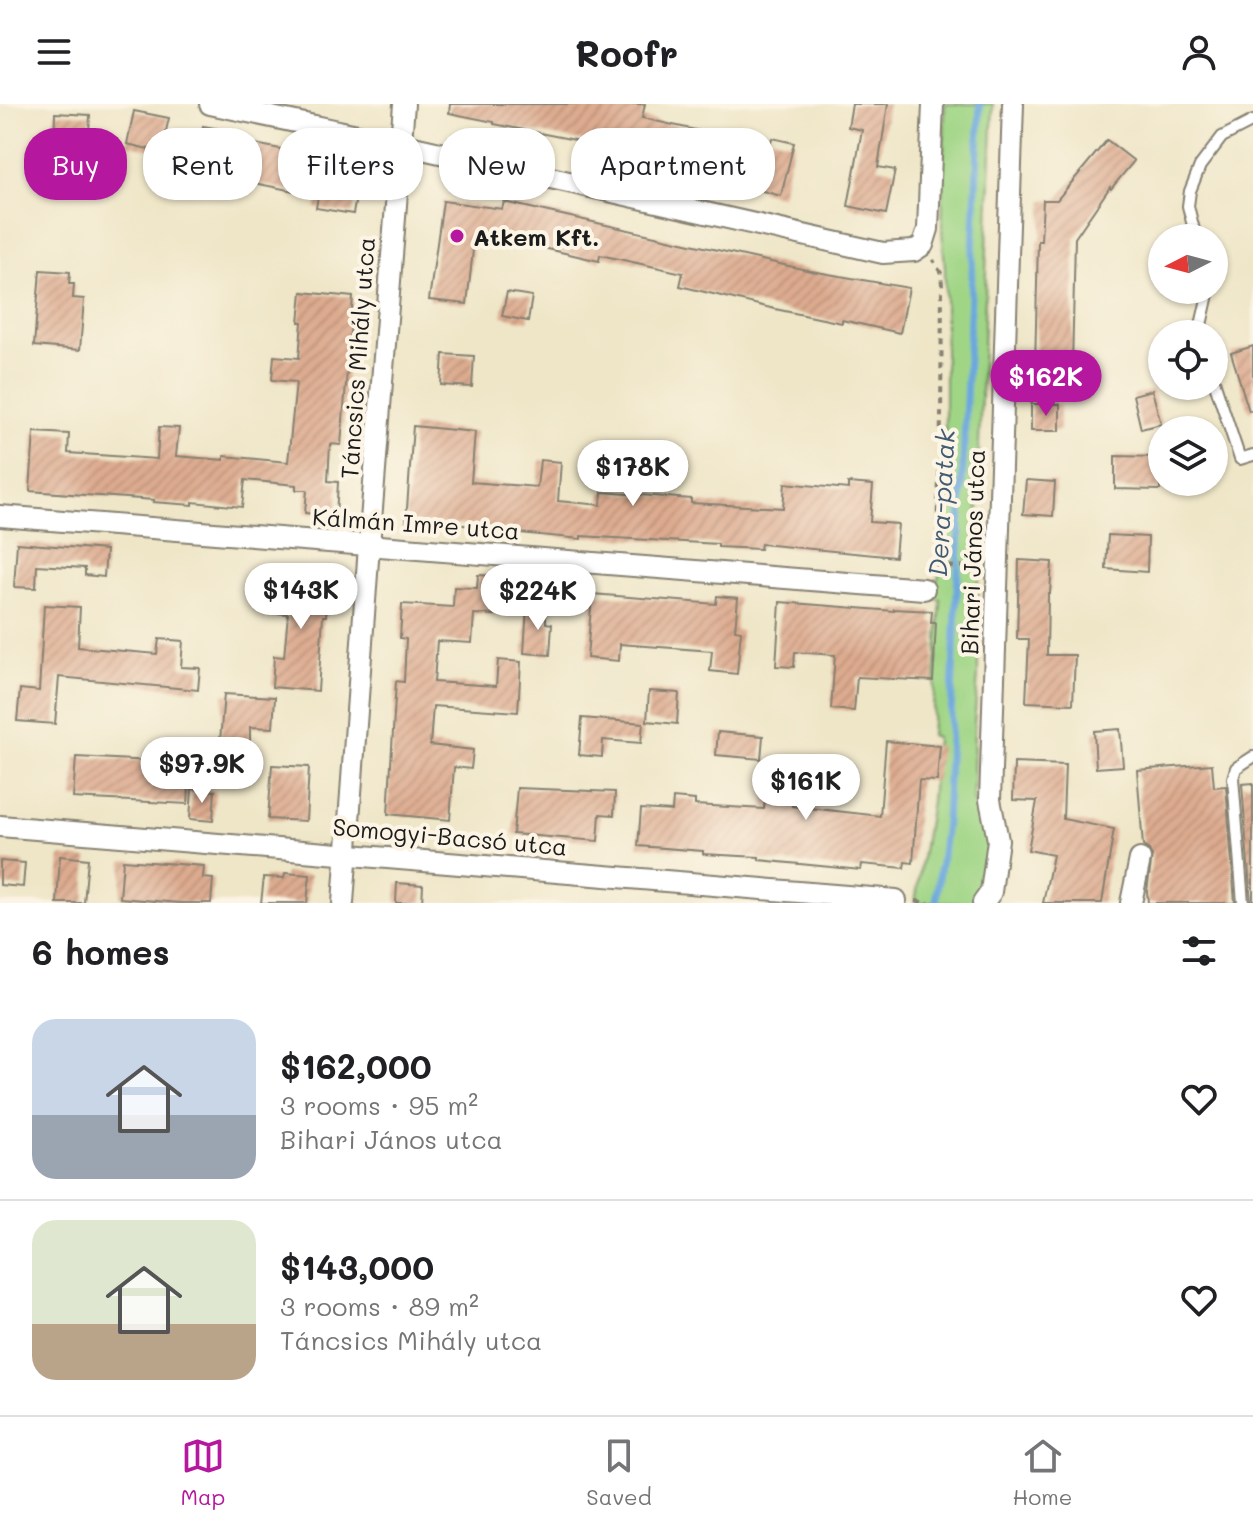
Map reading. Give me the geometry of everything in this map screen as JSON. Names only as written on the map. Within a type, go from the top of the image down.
[{"type":"street","points":[[210,104],[324,128]]},
{"type":"street","name":"Táncsics Mihály utca","points":[[402,128],[404,104]]},
{"type":"street","points":[[423,149],[883,253],[914,251],[923,245],[928,229],[933,104]]},
{"type":"street","name":"Bihari János utca","points":[[983,903],[991,892],[998,840],[990,800],[1013,104]]},
{"type":"street","name":"Táncsics Mihály utca","points":[[343,903],[396,200]]},
{"type":"street","name":"Kálmán Imre utca","points":[[0,516],[924,589]]},
{"type":"street","name":"Somogyi-Bacsó utca","points":[[0,826],[896,900]]},
{"type":"street","points":[[1131,903],[1140,859]]},
{"type":"lane","points":[[1192,224],[1188,206],[1200,166],[1222,137],[1253,121]]},
{"type":"lane","points":[[1220,400],[1240,459],[1253,455]]},
{"type":"lane","points":[[1243,903],[1233,778],[1236,768],[1253,757]]},
{"type":"path","points":[[923,245],[941,273],[942,285],[936,566],[969,567]]},
{"type":"path","points":[[918,902],[929,903]]},
{"type":"green space","points":[[945,104],[993,104],[979,444],[978,676],[973,803],[987,807],[988,856],[984,881],[975,903],[915,903],[931,801],[936,737],[931,735],[941,600],[931,598],[941,569],[951,567],[941,564],[939,548],[945,424],[942,229]]},
{"type":"building","points":[[450,104],[645,104],[642,118],[686,128],[571,128],[571,139],[555,136],[555,128],[514,128],[449,113]]},
{"type":"building","points":[[852,104],[888,104],[878,167],[895,170],[886,214],[848,206],[862,130],[848,127]]},
{"type":"building","points":[[134,111],[169,118],[167,128],[143,128],[143,148],[127,144]]},
{"type":"building","points":[[55,113],[90,115],[89,128],[55,128]]},
{"type":"building","points":[[775,139],[794,143],[781,196],[775,194]]},
{"type":"building","points":[[1107,140],[1134,161],[1110,187],[1075,238],[1072,367],[1035,367],[1038,241],[1041,241],[1043,200],[1057,200]]},
{"type":"building","points":[[262,145],[278,148],[278,188],[262,185]]},
{"type":"building","points":[[317,200],[356,200],[353,214],[316,208]]},
{"type":"building","points":[[443,201],[502,209],[504,202],[811,271],[909,288],[900,333],[775,309],[680,286],[683,273],[600,255],[599,261],[475,232],[467,304],[429,300]]},
{"type":"building","points":[[40,270],[70,272],[69,284],[74,284],[73,298],[84,299],[80,350],[34,346]]},
{"type":"building","points":[[302,292],[353,297],[341,445],[330,444],[328,481],[338,482],[336,516],[305,513],[307,490],[296,490],[296,485],[245,480],[242,507],[30,491],[34,432],[69,434],[68,453],[157,459],[159,427],[179,428],[176,456],[224,460],[224,456],[288,462],[296,382],[272,380],[274,356],[299,358]]},
{"type":"building","points":[[507,292],[532,296],[528,321],[502,316]]},
{"type":"building","points":[[1253,346],[1253,410],[1249,411],[1231,353]]},
{"type":"building","points":[[443,354],[474,356],[472,387],[441,385]]},
{"type":"building","points":[[1148,391],[1148,400],[1155,400],[1159,416],[1148,416],[1148,427],[1141,429],[1133,395]]},
{"type":"building","points":[[1031,404],[1060,404],[1060,431],[1031,431]]},
{"type":"building","points":[[413,426],[475,432],[471,482],[537,487],[540,460],[561,462],[558,501],[601,505],[602,492],[691,499],[691,503],[783,508],[785,483],[848,489],[848,483],[873,485],[870,522],[898,524],[895,557],[761,544],[760,549],[581,536],[581,539],[480,529],[481,526],[406,522]]},
{"type":"building","points":[[1115,456],[1148,457],[1148,490],[1115,489]]},
{"type":"building","points":[[1026,480],[1055,482],[1053,516],[1023,514]]},
{"type":"building","points":[[1108,535],[1148,537],[1147,572],[1106,569]]},
{"type":"building","points":[[17,543],[106,550],[104,577],[85,575],[85,568],[37,565],[36,588],[14,587]]},
{"type":"building","points":[[1019,560],[1052,562],[1047,655],[1075,655],[1073,704],[1026,702],[1029,639],[1017,639]]},
{"type":"building","points":[[279,575],[329,578],[318,691],[272,687],[274,656],[284,657],[288,614],[276,613]]},
{"type":"building","points":[[478,575],[498,576],[495,615],[474,614],[472,643],[437,641],[434,682],[496,686],[498,660],[521,662],[518,712],[433,706],[430,745],[473,750],[471,769],[454,767],[450,820],[388,814],[396,681],[404,682],[406,639],[400,638],[402,604],[453,607],[454,587],[477,588]]},
{"type":"building","points":[[592,594],[716,604],[717,596],[738,598],[735,630],[741,631],[737,674],[710,671],[712,651],[620,644],[619,661],[587,658]]},
{"type":"building","points":[[780,602],[932,611],[931,623],[936,623],[933,681],[857,677],[854,711],[831,709],[835,655],[795,652],[794,667],[776,666]]},
{"type":"building","points":[[44,605],[80,607],[78,647],[157,654],[159,639],[183,641],[181,667],[200,668],[198,690],[59,677],[55,724],[17,721],[20,689],[39,691]]},
{"type":"building","points":[[527,606],[546,606],[546,623],[552,624],[550,655],[524,653]]},
{"type":"building","points":[[649,691],[679,693],[677,724],[647,721]]},
{"type":"building","points":[[224,694],[275,697],[273,728],[250,727],[250,743],[220,741]]},
{"type":"building","points":[[582,718],[643,723],[641,743],[603,740],[602,757],[579,755]]},
{"type":"building","points":[[1120,729],[1123,766],[1096,768],[1094,731]]},
{"type":"building","points":[[718,732],[763,736],[761,759],[716,755]]},
{"type":"building","points":[[886,741],[940,746],[937,781],[919,780],[913,863],[905,862],[904,868],[862,864],[861,870],[638,846],[641,809],[672,811],[673,798],[695,800],[695,805],[764,809],[766,786],[794,789],[792,806],[880,816]]},
{"type":"building","points":[[76,757],[190,763],[188,804],[73,798]]},
{"type":"building","points":[[1014,763],[1065,765],[1063,819],[1114,829],[1102,903],[1043,903],[1053,855],[1028,850],[1037,801],[1013,800]]},
{"type":"building","points":[[1212,764],[1214,787],[1226,786],[1235,903],[1148,903],[1152,856],[1143,846],[1137,770]]},
{"type":"building","points":[[272,765],[309,767],[306,821],[268,819]]},
{"type":"building","points":[[1253,783],[1253,903],[1251,903],[1242,784]]},
{"type":"building","points":[[517,788],[615,792],[614,815],[600,814],[598,841],[513,834]]},
{"type":"building","points":[[192,789],[215,791],[213,821],[190,819]]},
{"type":"building","points":[[60,856],[88,859],[84,903],[57,903]]},
{"type":"building","points":[[123,860],[204,866],[203,878],[213,879],[211,903],[120,898]]},
{"type":"building","points":[[0,861],[25,863],[23,887],[0,885]]},
{"type":"building","points":[[285,873],[310,875],[307,903],[261,903],[264,877],[284,878]]},
{"type":"building","points":[[397,883],[423,885],[422,903],[396,903]]},
{"type":"waterway","name":"Dera-patak","points":[[936,903],[946,822],[980,104]]},
{"type":"place","name":"Atkem Kft.","points":[[457,236]]}]
